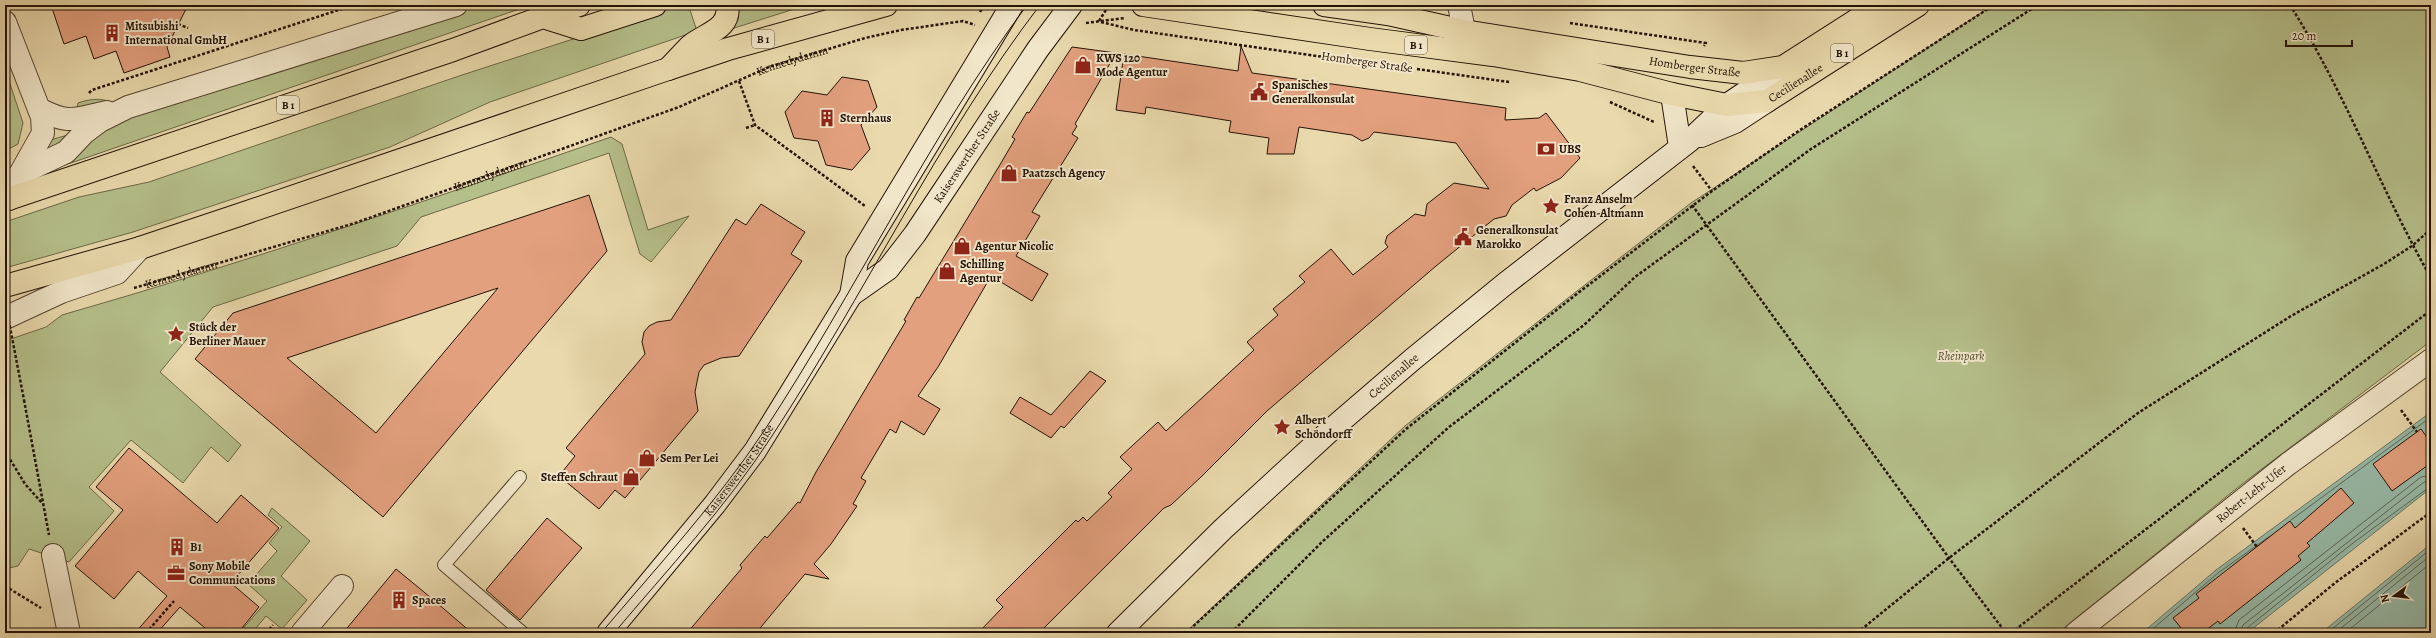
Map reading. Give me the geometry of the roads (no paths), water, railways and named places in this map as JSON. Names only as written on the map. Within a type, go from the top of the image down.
[{"type":"main road","name":"B 1","points":[[7,200],[453,50],[579,5]]},
{"type":"main road","points":[[543,17],[581,29],[655,5]]},
{"type":"main road","points":[[668,69],[691,45],[722,26],[728,16],[728,5]]},
{"type":"main road","name":"B 1","points":[[5,286],[140,248],[728,49],[886,5]]},
{"type":"main road","name":"Homberger Straße","points":[[1324,5],[1392,9],[1464,31],[1732,73],[1783,67]]},
{"type":"main road","name":"Cecilienallee","points":[[1783,67],[1880,5]]},
{"type":"main road","name":"Cecilienallee","points":[[1767,101],[1918,5]]},
{"type":"main road","name":"Homberger Straße","points":[[1136,11],[1551,65],[1580,70],[1672,94]]},
{"type":"main road","name":"B 1","points":[[1672,94],[1727,105],[1767,101]]},
{"type":"street","points":[[39,109],[61,120],[70,120],[128,108],[456,5]]},
{"type":"street","name":"Kaiserswerther Straße","points":[[608,633],[716,504],[756,451],[850,295],[857,261],[1012,5]]},
{"type":"street","name":"Kaiserswerther Straße","points":[[850,295],[888,269],[915,234],[1038,49],[1071,5]]},
{"type":"street","points":[[1459,5],[1464,31]]},
{"type":"street","points":[[5,22],[42,117],[42,133],[7,200]]},
{"type":"street","name":"Cecilienallee","points":[[1118,633],[1223,529],[1396,374],[1505,284],[1685,144],[1727,105],[1783,67]]},
{"type":"street","points":[[1672,94],[1685,144]]},
{"type":"street","name":"Cecilienallee","points":[[1685,144],[1735,122],[1767,101]]},
{"type":"street","points":[[20,174],[66,152],[84,133],[100,121],[128,108]]},
{"type":"street","points":[[12,324],[61,292],[117,274],[140,248]]},
{"type":"street","name":"Robert-Lehr-Ufer","points":[[2076,633],[2288,464],[2431,360]]},
{"type":"street","points":[[53,555],[68,630]]},
{"type":"street","points":[[302,633],[342,586]]},
{"type":"lane","points":[[520,477],[444,565],[523,633]]},
{"type":"water","points":[[2431,412],[2431,488],[2247,633],[2142,633],[2216,570]]},
{"type":"water","points":[[2431,544],[2431,633],[2321,633]]},
{"type":"tram line","points":[[601,633],[665,559],[746,458],[798,378],[924,162],[991,56],[1027,5]]},
{"type":"tram line","points":[[614,633],[716,513],[736,488],[772,436],[839,328],[934,163],[1003,56],[1040,5]]},
{"type":"place","name":"Mitsubishi International GmbH","points":[[112,33]]},
{"type":"place","name":"KWS 120 Mode Agentur","points":[[1083,65]]},
{"type":"place","name":"Spanisches Generalkonsulat","points":[[1259,92]]},
{"type":"place","name":"Sternhaus","points":[[827,118]]},
{"type":"place","name":"UBS","points":[[1546,149]]},
{"type":"place","name":"Paatzsch Agency","points":[[1009,173]]},
{"type":"place","name":"Franz Anselm Cohen-Altmann","points":[[1551,206]]},
{"type":"place","name":"Generalkonsulat Marokko","points":[[1463,237]]},
{"type":"place","name":"Agentur Nicolic","points":[[962,246]]},
{"type":"place","name":"Schilling Agentur","points":[[947,271]]},
{"type":"place","name":"Stück der Berliner Mauer","points":[[176,334]]},
{"type":"place","name":"Albert Schöndorff","points":[[1282,427]]},
{"type":"place","name":"Sem Per Lei","points":[[647,458]]},
{"type":"place","name":"Steffen Schraut","points":[[631,477]]},
{"type":"place","name":"B1","points":[[177,547]]},
{"type":"place","name":"Sony Mobile Communications","points":[[176,573]]},
{"type":"place","name":"Spaces","points":[[399,600]]},
{"type":"park label","name":"Rheinpark","points":[[1961,356]]}]
